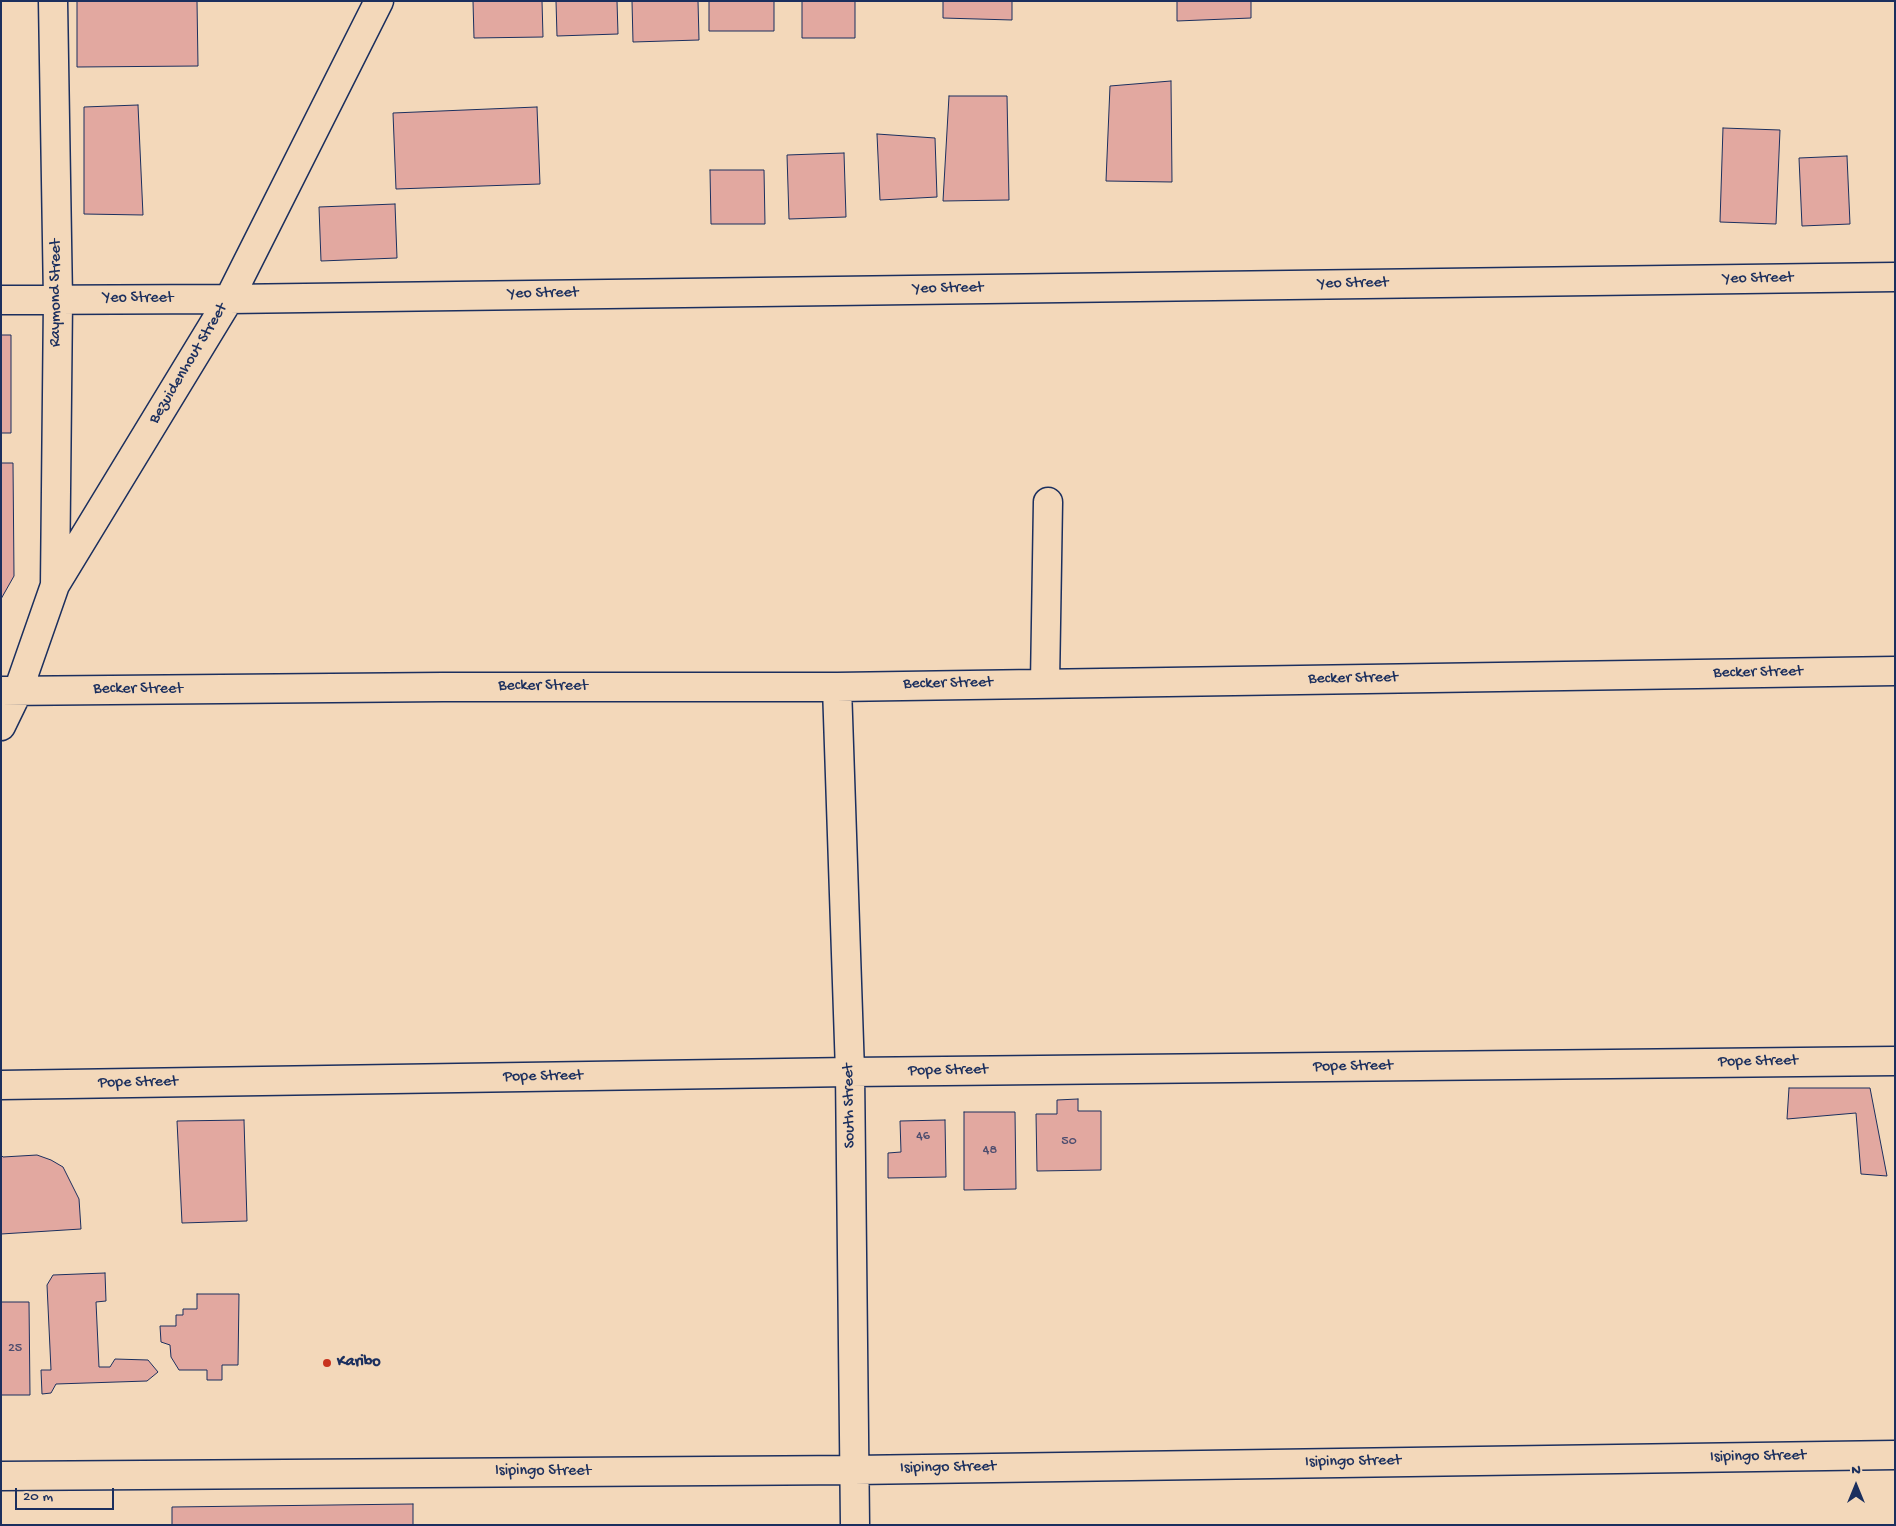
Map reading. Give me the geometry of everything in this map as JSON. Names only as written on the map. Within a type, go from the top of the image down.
[{"type":"street","name":"Raymond Street","points":[[53,1],[58,300],[55,585]]},
{"type":"street","name":"Bezuidenhout Street","points":[[1,726],[10,691],[55,585],[229,299],[378,1]]},
{"type":"street","name":"Yeo Street","points":[[1,300],[229,299],[1895,277]]},
{"type":"street","points":[[1045,683],[1048,502]]},
{"type":"street","name":"Becker Street","points":[[10,691],[443,686],[837,686],[1895,671]]},
{"type":"street","name":"South Street","points":[[837,686],[850,1072],[855,1525]]},
{"type":"street","name":"Pope Street","points":[[1,1085],[850,1072],[1895,1061]]},
{"type":"street","name":"Isipingo Street","points":[[1,1476],[854,1470],[1895,1455]]},
{"type":"building","points":[[77,1],[197,1],[198,66],[77,67]]},
{"type":"building","points":[[473,1],[542,1],[543,37],[474,38]]},
{"type":"building","points":[[556,1],[617,1],[618,34],[557,36]]},
{"type":"building","points":[[632,1],[698,1],[699,40],[633,42]]},
{"type":"building","points":[[709,1],[774,1],[774,31],[709,31]]},
{"type":"building","points":[[802,1],[855,1],[855,38],[802,38]]},
{"type":"building","points":[[943,1],[1012,1],[1012,20],[943,18]]},
{"type":"building","points":[[1177,1],[1251,1],[1251,18],[1177,21]]},
{"type":"building","points":[[1171,81],[1172,182],[1106,181],[1110,86]]},
{"type":"building","points":[[949,96],[1007,96],[1009,200],[943,201]]},
{"type":"building","points":[[138,105],[143,215],[84,214],[84,107]]},
{"type":"building","points":[[537,107],[540,184],[396,189],[393,113]]},
{"type":"building","points":[[1723,128],[1780,130],[1776,224],[1720,222]]},
{"type":"building","points":[[877,134],[935,138],[937,197],[880,200]]},
{"type":"building","points":[[844,153],[846,217],[789,219],[787,155]]},
{"type":"building","points":[[1847,156],[1850,224],[1802,226],[1799,158]]},
{"type":"building","points":[[710,170],[764,170],[765,224],[711,224]]},
{"type":"building","points":[[395,204],[397,258],[321,261],[319,207]]},
{"type":"building","points":[[1,335],[11,335],[11,433],[1,433]]},
{"type":"building","points":[[1,463],[13,463],[14,576],[1,599]]},
{"type":"building","points":[[1789,1088],[1870,1088],[1887,1176],[1861,1174],[1856,1113],[1787,1119]]},
{"type":"building","points":[[1078,1099],[1078,1111],[1101,1111],[1101,1170],[1037,1171],[1036,1114],[1057,1114],[1057,1100]]},
{"type":"building","points":[[964,1112],[1015,1112],[1016,1189],[964,1190]]},
{"type":"building","points":[[244,1120],[247,1221],[182,1223],[177,1121]]},
{"type":"building","points":[[945,1120],[946,1177],[888,1178],[888,1153],[901,1152],[900,1121]]},
{"type":"building","points":[[1,1155],[3,1157],[37,1155],[63,1167],[79,1199],[81,1229],[1,1234]]},
{"type":"building","points":[[105,1273],[106,1301],[96,1302],[99,1367],[110,1367],[115,1359],[148,1360],[158,1372],[147,1381],[56,1384],[51,1393],[42,1394],[41,1370],[51,1370],[47,1285],[53,1275]]},
{"type":"building","points":[[197,1294],[239,1294],[238,1365],[222,1365],[222,1380],[207,1380],[207,1370],[179,1370],[171,1357],[170,1345],[161,1342],[160,1326],[176,1326],[176,1315],[183,1315],[183,1309],[197,1309]]},
{"type":"building","points":[[1,1302],[29,1302],[30,1395],[1,1395]]},
{"type":"building","points":[[413,1504],[413,1525],[172,1525],[172,1507]]},
{"type":"place","name":"Karibo","points":[[327,1363]]}]
